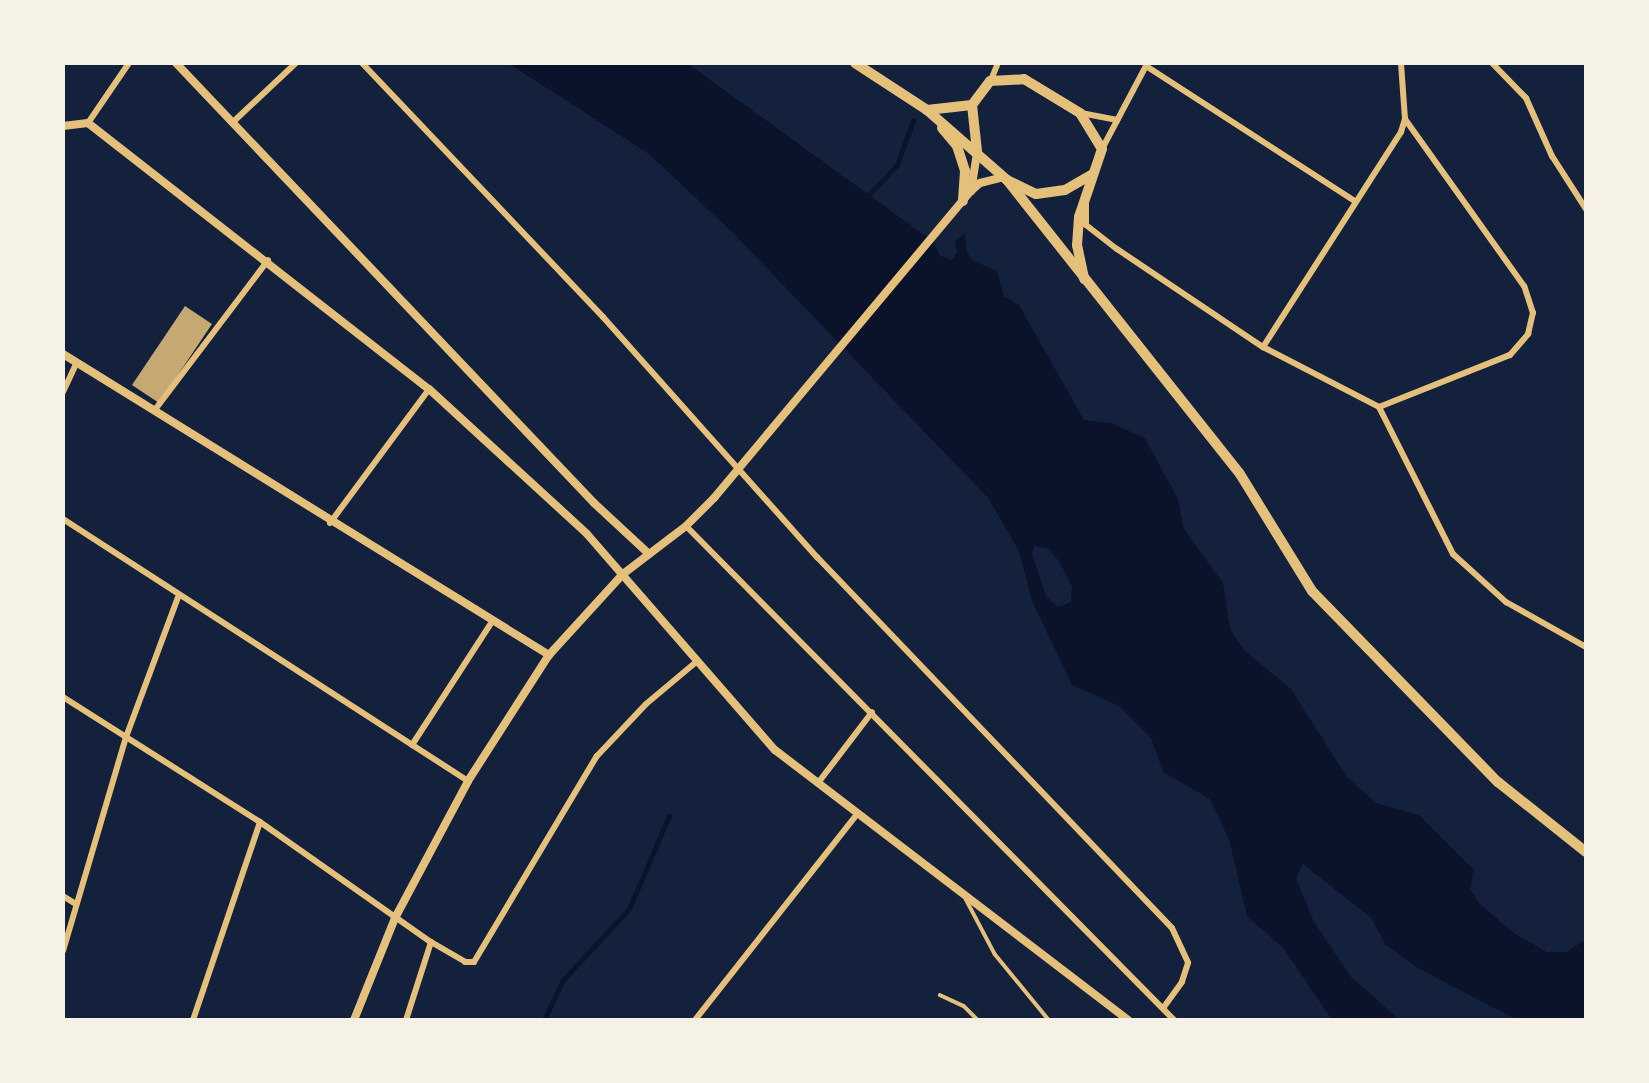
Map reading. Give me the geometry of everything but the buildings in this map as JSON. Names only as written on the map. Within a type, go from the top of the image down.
[{"type":"main road","points":[[855,63],[927,110],[1005,178],[1084,281],[1240,474],[1312,591],[1346,631],[1498,782],[1586,852]]},
{"type":"main road","points":[[977,151],[972,105],[990,82],[1024,79],[1080,113],[1102,149],[1085,194],[1077,245],[1084,281]]},
{"type":"main road","points":[[927,110],[972,105]]},
{"type":"main road","points":[[927,110],[957,146],[965,171],[963,202]]},
{"type":"main road","points":[[1005,178],[1037,194],[1051,195],[1093,174]]},
{"type":"street","points":[[88,123],[129,63]]},
{"type":"street","points":[[176,63],[594,503],[649,554]]},
{"type":"street","points":[[232,123],[296,63]]},
{"type":"street","points":[[362,63],[603,317],[817,557],[1172,928],[1188,963],[1182,982],[1163,1008]]},
{"type":"street","points":[[990,82],[998,63]]},
{"type":"street","points":[[1263,347],[1401,132],[1405,118],[1401,63]]},
{"type":"street","points":[[1492,63],[1526,98],[1552,156],[1586,209]]},
{"type":"street","points":[[1102,149],[1147,65],[1355,201]]},
{"type":"street","points":[[1080,113],[1117,120]]},
{"type":"street","points":[[1379,407],[1510,355],[1528,334],[1533,313],[1524,286],[1405,118]]},
{"type":"street","points":[[63,126],[88,123],[268,260],[429,389],[587,534],[775,750],[960,888],[1128,1020]]},
{"type":"street","points":[[971,191],[977,151]]},
{"type":"street","points":[[354,1020],[395,918],[468,781],[549,655],[623,574],[686,526],[714,498],[971,191],[980,183],[1005,178]]},
{"type":"street","points":[[1085,194],[1086,225],[1096,234],[1263,347],[1379,407],[1453,554],[1506,602],[1586,647]]},
{"type":"street","points":[[154,411],[268,260]]},
{"type":"street","points":[[63,354],[330,523],[549,655]]},
{"type":"street","points":[[63,392],[77,362]]},
{"type":"street","points":[[330,523],[429,389]]},
{"type":"street","points":[[63,519],[178,597],[468,781]]},
{"type":"street","points":[[686,526],[1174,1020]]},
{"type":"street","points":[[63,951],[74,903],[126,737],[178,597]]},
{"type":"street","points":[[412,746],[492,622]]},
{"type":"street","points":[[63,697],[260,822],[395,918],[466,962],[480,958],[558,817],[597,756],[646,704],[696,662]]},
{"type":"street","points":[[818,783],[872,712]]},
{"type":"street","points":[[695,1020],[858,813]]},
{"type":"street","points":[[192,1020],[260,822]]},
{"type":"street","points":[[63,896],[74,903]]},
{"type":"street","points":[[406,1020],[431,942]]},
{"type":"street","points":[[1117,1010],[1123,1020]]},
{"type":"lane","points":[[960,888],[995,954],[1049,1020]]},
{"type":"lane","points":[[940,995],[964,1006],[978,1020]]},
{"type":"water","points":[[508,63],[687,63],[934,242],[939,255],[951,260],[957,253],[955,241],[965,233],[967,252],[972,260],[997,271],[1004,296],[1019,305],[1084,420],[1111,423],[1145,438],[1178,499],[1184,529],[1223,583],[1230,629],[1244,650],[1291,689],[1347,777],[1376,803],[1419,815],[1474,870],[1470,889],[1480,904],[1515,934],[1547,952],[1567,952],[1586,939],[1586,1020],[1517,1020],[1416,967],[1386,945],[1371,918],[1303,864],[1296,879],[1314,922],[1351,977],[1400,1020],[1332,1020],[1284,949],[1247,916],[1229,839],[1210,799],[1163,772],[1151,738],[1119,706],[1072,685],[1032,601],[1019,551],[988,498],[733,233],[649,154]],"holes":[[[1034,546],[1047,548],[1059,561],[1072,587],[1071,602],[1058,607],[1046,596],[1032,554]]]},
{"type":"waterway","points":[[865,199],[897,165],[913,121]]},
{"type":"waterway","points":[[544,1020],[563,980],[629,909],[669,816]]}]
